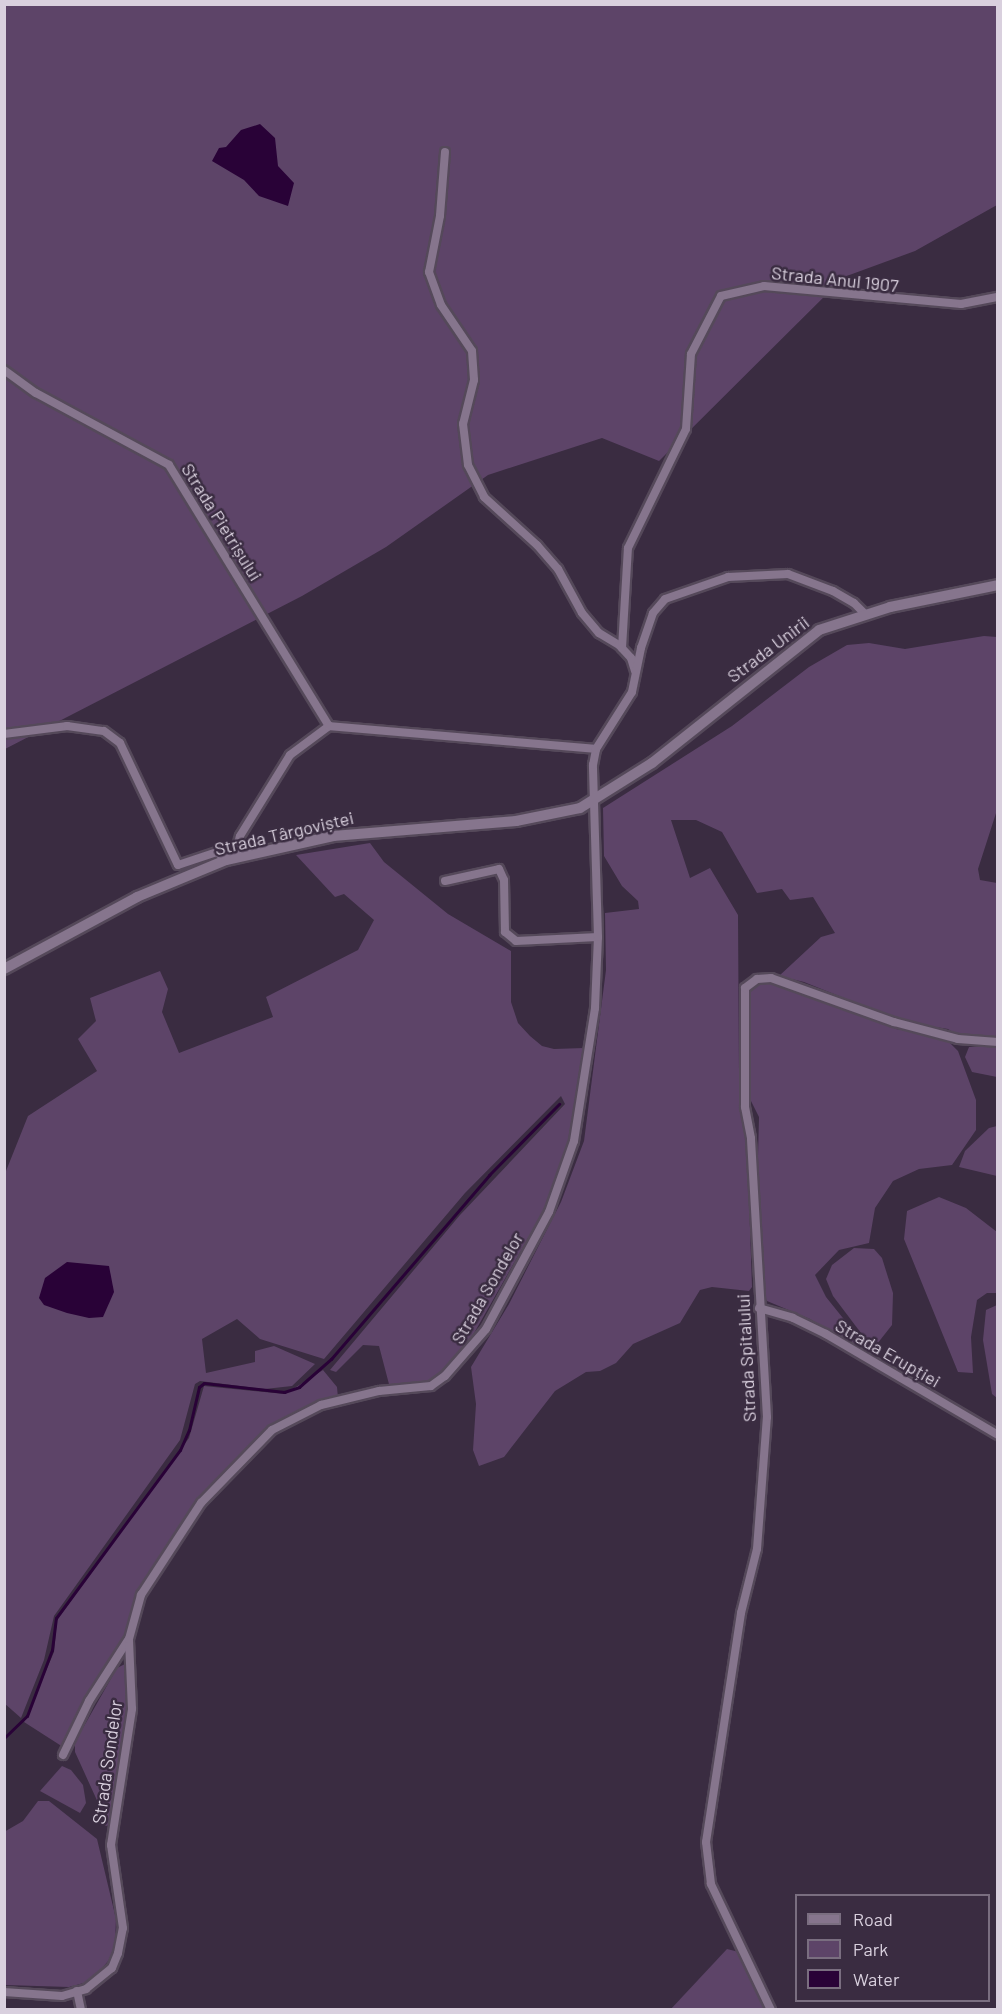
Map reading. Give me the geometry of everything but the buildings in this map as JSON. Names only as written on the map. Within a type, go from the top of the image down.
[{"type":"main road","name":"Strada Unirii","points":[[591,802],[620,785],[804,638],[864,613],[998,585]]},
{"type":"main road","name":"Strada Târgoviștei","points":[[4,969],[137,897],[229,860],[333,836],[543,818],[591,802]]},
{"type":"street","points":[[445,152],[440,216],[429,272],[441,305],[471,351],[474,380],[463,424],[468,465],[484,497],[537,545],[558,569],[588,621],[622,648],[635,672]]},
{"type":"street","name":"Strada Anul 1907","points":[[622,648],[628,548],[686,429],[691,354],[721,296],[764,286],[961,304],[998,297]]},
{"type":"street","name":"Strada Pietrișului","points":[[4,370],[36,393],[169,465],[329,726]]},
{"type":"street","points":[[591,802],[596,749],[627,705],[647,625],[665,599],[728,577],[788,574],[833,591],[854,603],[864,613]]},
{"type":"street","points":[[4,734],[67,726],[112,736],[124,752],[185,876]]},
{"type":"street","points":[[178,865],[217,852],[229,860],[240,836],[290,755],[329,726],[596,749]]},
{"type":"street","name":"Strada Sondelor","points":[[4,1992],[62,1996],[100,1980],[112,1968],[122,1941],[111,1845],[132,1709],[129,1639],[141,1595],[201,1503],[272,1430],[321,1405],[379,1392],[431,1386],[464,1358],[486,1329],[549,1212],[574,1141],[590,1050],[598,938],[591,802]]},
{"type":"street","points":[[445,881],[499,869],[504,880],[506,932],[516,941],[598,938]]},
{"type":"street","name":"Strada Spitalului","points":[[771,2010],[711,1884],[706,1842],[741,1613],[757,1549],[767,1417],[744,1081],[744,994],[749,983],[771,978],[785,981],[894,1022],[958,1039],[998,1042]]},
{"type":"street","name":"Strada Erupției","points":[[759,1308],[793,1318],[826,1335],[998,1435]]},
{"type":"street","points":[[63,1755],[89,1701],[129,1639]]},
{"type":"street","points":[[77,1991],[81,2010]]},
{"type":"green space","points":[[4,5],[997,5],[997,205],[915,251],[844,277],[659,461],[602,438],[488,475],[386,547],[302,596],[5,749]]},
{"type":"green space","points":[[984,636],[997,637],[997,810],[978,869],[980,880],[997,883],[997,1039],[957,1035],[948,1029],[904,1022],[804,982],[779,976],[821,937],[835,933],[813,897],[790,900],[782,889],[757,893],[722,832],[696,820],[671,820],[690,878],[710,868],[738,915],[739,1072],[747,1139],[752,1287],[749,1291],[712,1287],[700,1290],[680,1323],[633,1344],[616,1363],[600,1371],[586,1372],[555,1391],[504,1457],[479,1466],[473,1450],[476,1404],[471,1367],[509,1304],[561,1202],[584,1141],[606,970],[605,913],[639,909],[638,901],[622,886],[604,856],[603,808],[732,726],[809,667],[847,645],[869,643],[905,649]]},
{"type":"green space","points":[[370,843],[384,862],[448,914],[511,951],[511,1002],[518,1023],[530,1036],[542,1046],[554,1049],[584,1048],[574,1125],[551,1198],[465,1349],[455,1362],[430,1381],[390,1388],[379,1346],[363,1345],[336,1372],[330,1370],[460,1215],[565,1104],[561,1096],[465,1193],[324,1359],[260,1339],[237,1319],[202,1339],[206,1373],[255,1362],[255,1351],[274,1346],[315,1364],[292,1386],[265,1389],[200,1381],[195,1384],[180,1440],[54,1616],[44,1660],[21,1718],[4,1703],[4,1176],[28,1116],[97,1071],[78,1039],[96,1021],[90,998],[160,971],[168,989],[162,1012],[179,1053],[273,1017],[266,997],[358,950],[374,920],[344,894],[335,897],[296,855]]},
{"type":"green space","points":[[767,981],[781,982],[896,1029],[945,1038],[958,1051],[976,1100],[976,1130],[952,1165],[919,1169],[893,1181],[875,1208],[869,1243],[839,1250],[815,1275],[826,1297],[863,1343],[862,1351],[810,1319],[767,1301],[762,1293],[757,1195],[759,1117],[748,1095],[746,1011],[752,987]]},
{"type":"green space","points":[[969,1047],[997,1047],[997,1077],[972,1072],[965,1057]]},
{"type":"green space","points":[[997,1126],[997,1176],[959,1167],[965,1151],[989,1128]]},
{"type":"green space","points":[[939,1197],[966,1208],[997,1232],[997,1293],[987,1293],[977,1300],[971,1337],[973,1373],[958,1372],[904,1239],[907,1211]]},
{"type":"green space","points":[[854,1248],[874,1249],[882,1258],[893,1293],[892,1325],[877,1344],[870,1345],[833,1296],[826,1279],[832,1265]]},
{"type":"green space","points":[[998,1305],[997,1398],[992,1394],[983,1340],[986,1310]]},
{"type":"green space","points":[[323,1370],[337,1387],[338,1398],[272,1425],[203,1499],[148,1576],[121,1647],[81,1708],[63,1747],[24,1722],[54,1652],[57,1620],[189,1438],[204,1386],[285,1394]]},
{"type":"green space","points":[[125,1664],[128,1669],[130,1708],[110,1825],[106,1826],[100,1821],[100,1807],[75,1752],[75,1742],[117,1668]]},
{"type":"green space","points":[[62,1766],[71,1770],[83,1785],[86,1803],[80,1813],[40,1791]]},
{"type":"green space","points":[[38,1801],[49,1801],[97,1839],[116,1919],[115,1944],[109,1960],[91,1981],[69,1987],[5,1985],[4,1832],[23,1821]]},
{"type":"green space","points":[[727,1949],[739,1952],[766,2009],[670,2010]]},
{"type":"water","points":[[260,124],[275,138],[278,166],[294,183],[288,206],[259,196],[244,180],[212,161],[219,148],[226,147],[241,130]]},
{"type":"water","points":[[67,1262],[109,1266],[114,1292],[103,1317],[89,1318],[67,1313],[44,1305],[39,1298],[45,1278]]},
{"type":"waterway","points":[[4,1738],[27,1716],[52,1650],[56,1618],[180,1450],[189,1430],[199,1387],[204,1383],[284,1392],[299,1387],[331,1359],[489,1175],[559,1104]]}]
